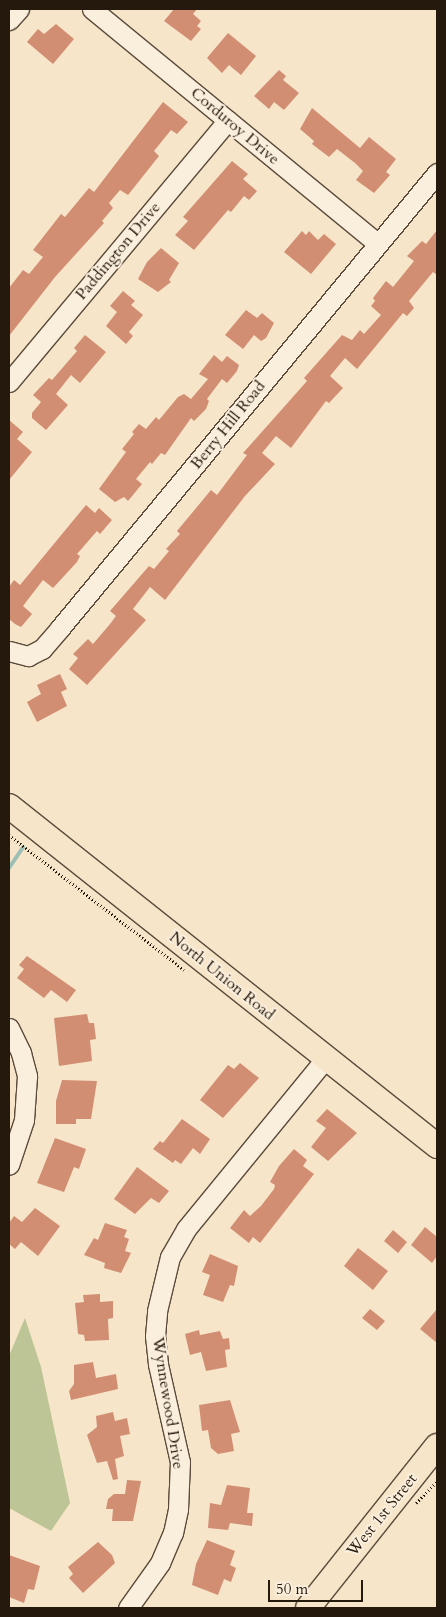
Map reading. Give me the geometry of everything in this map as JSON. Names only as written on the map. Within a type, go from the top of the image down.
[{"type":"main road","name":"North Union Road","points":[[9,806],[437,1146]]},
{"type":"main road","name":"West 1st Street","points":[[308,1608],[437,1446]]},
{"type":"street","points":[[9,20],[19,9]]},
{"type":"street","name":"Corduroy Drive","points":[[92,9],[377,243]]},
{"type":"street","name":"Paddington Drive","points":[[9,382],[228,120]]},
{"type":"street","name":"Berry Hill Road","points":[[9,651],[28,656],[42,649],[437,173]]},
{"type":"street","points":[[9,1028],[21,1053],[27,1084],[24,1120],[9,1165]]},
{"type":"street","name":"Wynnewood Drive","points":[[128,1608],[160,1562],[173,1533],[178,1509],[180,1462],[158,1364],[155,1336],[160,1293],[170,1257],[186,1229],[325,1058]]},
{"type":"path","points":[[9,835],[190,975]]},
{"type":"green space","points":[[25,1318],[41,1367],[70,1503],[51,1531],[9,1508],[9,1356]]},
{"type":"building","points":[[174,9],[197,9],[193,14],[201,21],[197,26],[201,29],[191,41],[164,21]]},
{"type":"building","points":[[56,24],[74,39],[53,64],[27,42],[38,29],[44,34]]},
{"type":"building","points":[[228,33],[256,56],[241,75],[229,65],[222,73],[207,58]]},
{"type":"building","points":[[279,70],[286,76],[283,80],[299,93],[284,110],[274,102],[269,109],[254,96]]},
{"type":"building","points":[[163,102],[188,122],[177,134],[171,130],[154,151],[159,156],[128,195],[120,190],[109,203],[113,208],[102,221],[104,223],[55,277],[9,336],[9,288],[23,270],[29,274],[43,257],[33,250],[61,214],[65,217],[89,188],[94,192]]},
{"type":"building","points":[[312,108],[360,148],[369,137],[396,159],[386,172],[390,175],[374,193],[356,180],[363,171],[355,163],[337,149],[329,157],[312,144],[314,141],[300,129]]},
{"type":"building","points":[[232,161],[248,174],[243,179],[257,191],[249,200],[244,196],[231,212],[228,210],[194,250],[175,235],[188,221],[183,217]]},
{"type":"building","points":[[437,230],[437,275],[433,272],[409,301],[414,308],[407,316],[403,313],[357,369],[345,358],[330,376],[343,388],[329,403],[326,401],[291,448],[276,436],[262,453],[275,464],[245,496],[165,600],[150,587],[133,609],[146,620],[87,685],[69,669],[78,658],[73,654],[88,639],[93,644],[110,624],[116,616],[110,611],[149,566],[154,569],[169,551],[166,549],[180,534],[177,531],[211,490],[217,495],[247,455],[243,453],[307,381],[304,378],[342,335],[352,340],[360,330],[364,334],[381,315],[371,306],[375,301],[373,298],[386,281],[393,287],[414,261],[407,256],[422,241],[426,244]]},
{"type":"building","points":[[302,231],[306,235],[309,231],[318,240],[324,234],[336,244],[311,274],[284,252]]},
{"type":"building","points":[[161,248],[179,263],[169,280],[171,282],[158,292],[138,279],[147,262]]},
{"type":"building","points":[[123,291],[135,301],[131,305],[143,315],[129,332],[133,336],[126,344],[106,326],[117,312],[110,306]]},
{"type":"building","points":[[246,310],[257,318],[262,313],[274,323],[266,338],[261,341],[254,335],[243,349],[225,335]]},
{"type":"building","points":[[85,335],[106,352],[80,383],[71,375],[56,394],[68,405],[46,430],[32,418],[32,413],[41,402],[33,395],[49,378],[52,380],[77,351],[74,348]]},
{"type":"building","points":[[214,355],[222,362],[227,356],[239,365],[237,371],[227,383],[222,379],[207,399],[209,401],[206,409],[194,421],[191,418],[165,455],[161,453],[152,464],[150,462],[136,479],[142,484],[128,501],[124,497],[115,502],[99,489],[126,452],[122,449],[134,434],[132,432],[139,424],[146,429],[156,417],[159,420],[178,397],[184,394],[191,399],[208,379],[199,374]]},
{"type":"building","points":[[9,420],[23,432],[17,439],[32,452],[9,480]]},
{"type":"building","points":[[86,505],[95,513],[99,508],[112,520],[100,534],[97,531],[77,554],[80,556],[77,562],[53,588],[43,580],[23,606],[32,614],[21,627],[15,624],[9,619],[9,587],[14,580],[20,585]]},
{"type":"building","points":[[60,674],[67,689],[61,692],[67,706],[37,722],[27,702],[41,694],[37,685]]},
{"type":"building","points":[[27,956],[76,990],[67,1002],[51,990],[44,998],[17,978],[24,969],[19,965]]},
{"type":"building","points":[[87,1014],[89,1023],[94,1023],[96,1039],[90,1040],[92,1061],[59,1066],[54,1018]]},
{"type":"building","points":[[240,1063],[259,1078],[223,1118],[200,1100],[228,1065],[234,1069]]},
{"type":"building","points":[[62,1080],[97,1081],[91,1119],[76,1119],[76,1124],[56,1124],[56,1101]]},
{"type":"building","points":[[327,1109],[357,1133],[328,1161],[311,1147],[326,1128],[316,1121]]},
{"type":"building","points":[[182,1119],[210,1139],[200,1154],[193,1148],[181,1164],[175,1160],[173,1163],[153,1149],[160,1141],[163,1143]]},
{"type":"building","points":[[55,1138],[86,1149],[79,1169],[74,1167],[64,1192],[37,1183]]},
{"type":"building","points":[[294,1149],[307,1160],[303,1166],[314,1174],[260,1243],[253,1237],[249,1243],[230,1228],[244,1210],[250,1216],[261,1206],[274,1189],[275,1185],[270,1182],[279,1166]]},
{"type":"building","points":[[137,1167],[169,1191],[159,1203],[151,1198],[135,1214],[114,1199]]},
{"type":"building","points":[[35,1208],[60,1226],[38,1256],[21,1242],[15,1249],[9,1244],[9,1223],[14,1216],[22,1222]]},
{"type":"building","points":[[105,1223],[127,1230],[124,1237],[129,1239],[125,1251],[131,1253],[121,1273],[104,1268],[105,1263],[84,1255],[94,1238],[98,1240]]},
{"type":"building","points":[[425,1227],[437,1237],[437,1256],[432,1263],[411,1245]]},
{"type":"building","points":[[393,1230],[407,1242],[398,1253],[384,1241]]},
{"type":"building","points":[[358,1248],[388,1271],[373,1290],[344,1266]]},
{"type":"building","points":[[210,1254],[238,1266],[234,1286],[230,1285],[223,1302],[203,1295],[210,1275],[202,1272]]},
{"type":"building","points":[[100,1294],[100,1302],[113,1301],[113,1318],[108,1319],[109,1340],[85,1341],[84,1335],[78,1334],[75,1303],[84,1302],[83,1295]]},
{"type":"building","points":[[370,1309],[385,1321],[377,1330],[362,1318]]},
{"type":"building","points":[[437,1309],[437,1343],[420,1329]]},
{"type":"building","points":[[199,1330],[200,1335],[220,1331],[223,1339],[229,1338],[230,1349],[225,1350],[227,1367],[206,1371],[201,1352],[190,1355],[185,1334]]},
{"type":"building","points":[[93,1362],[96,1378],[116,1374],[118,1389],[71,1400],[69,1391],[74,1384],[74,1365]]},
{"type":"building","points":[[230,1400],[240,1432],[231,1434],[234,1451],[218,1454],[211,1448],[208,1430],[202,1431],[199,1405]]},
{"type":"building","points":[[113,1412],[115,1421],[127,1418],[130,1434],[120,1436],[124,1456],[115,1459],[118,1479],[113,1480],[107,1461],[97,1463],[87,1435],[97,1427],[96,1416]]},
{"type":"building","points":[[127,1480],[141,1481],[133,1521],[112,1521],[113,1509],[106,1509],[108,1499],[114,1494],[125,1494]]},
{"type":"building","points":[[227,1485],[250,1488],[247,1513],[253,1513],[252,1526],[230,1523],[228,1530],[208,1528],[210,1503],[221,1505]]},
{"type":"building","points":[[207,1540],[235,1551],[230,1565],[236,1568],[231,1582],[224,1579],[218,1595],[192,1585],[196,1564]]},
{"type":"building","points":[[98,1542],[112,1555],[115,1563],[83,1593],[69,1578],[73,1574],[68,1567]]},
{"type":"building","points":[[9,1555],[40,1566],[34,1590],[28,1589],[24,1603],[9,1597]]},
{"type":"waterway","points":[[9,868],[23,847]]}]
